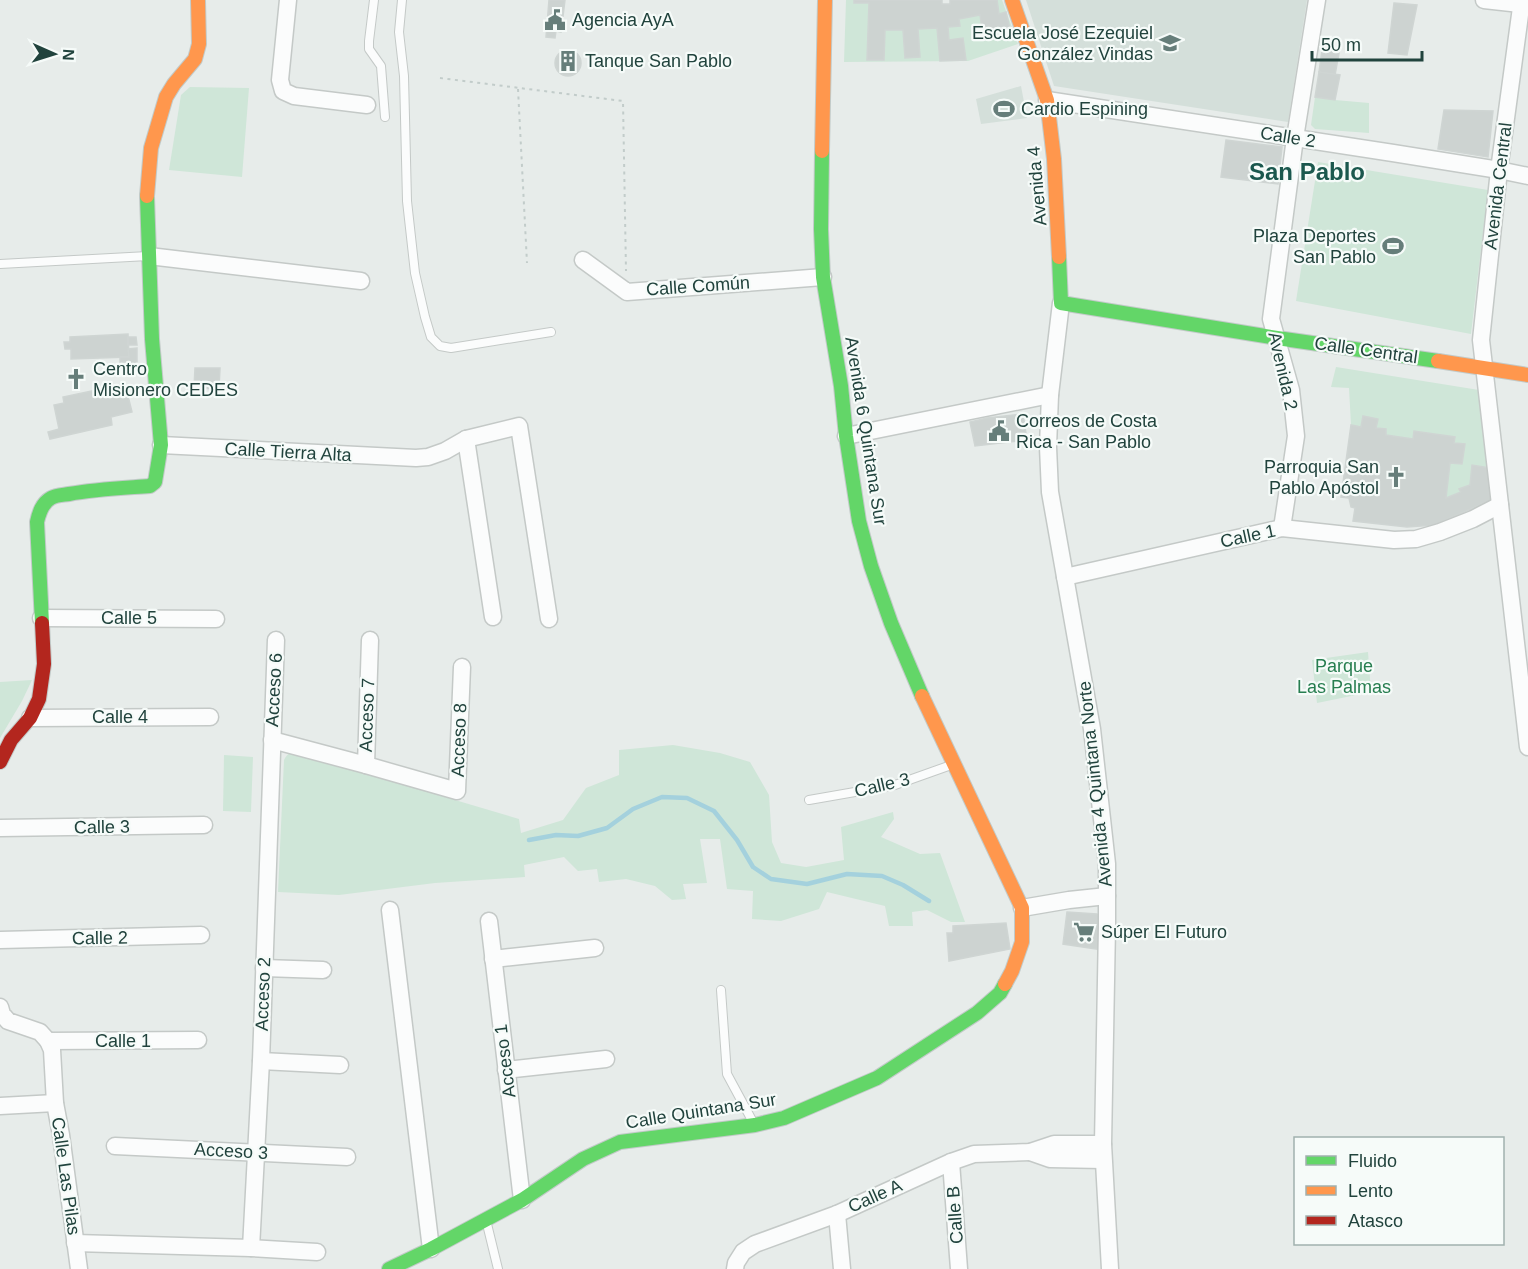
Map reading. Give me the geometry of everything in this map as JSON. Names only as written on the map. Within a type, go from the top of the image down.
[{"type":"street","points":[[0,762],[11,740],[30,718],[39,699],[44,664],[38,513],[43,504],[56,496],[93,490],[150,486],[155,482],[161,445],[152,339],[146,202],[151,148],[166,97],[195,59],[199,44],[198,0]]},
{"type":"street","points":[[288,0],[280,80],[283,91],[294,96],[367,105]]},
{"type":"street","name":"Avenida 6 Quintana Sur","points":[[825,0],[821,218],[823,277],[841,386],[859,521],[871,566],[891,623],[918,688],[1022,908]]},
{"type":"street","name":"Avenida 4","points":[[1012,0],[1047,100],[1058,216],[1061,303]]},
{"type":"street","name":"Avenida 2","points":[[1282,528],[1296,436],[1291,390],[1271,318],[1295,138],[1317,0]]},
{"type":"street","points":[[1484,0],[1524,3]]},
{"type":"street","name":"Avenida Central","points":[[1524,3],[1499,170],[1481,340],[1528,747]]},
{"type":"street","name":"Calle 2","points":[[1047,100],[1528,176]]},
{"type":"street","points":[[148,256],[361,281]]},
{"type":"street","name":"Calle Común","points":[[583,260],[627,292],[823,277]]},
{"type":"street","name":"Calle Central","points":[[1061,303],[1528,375]]},
{"type":"street","name":"Avenida 4 Quintana Norte","points":[[1061,303],[1050,395],[1048,447],[1050,492],[1092,729],[1107,864],[1103,1152],[1110,1269]]},
{"type":"street","points":[[846,436],[1050,395]]},
{"type":"street","name":"Calle Tierra Alta","points":[[161,445],[416,458],[428,457],[445,451],[466,439],[519,426],[549,619]]},
{"type":"street","points":[[466,439],[493,617]]},
{"type":"street","name":"Calle 1","points":[[1065,577],[1282,528],[1394,540],[1416,539],[1473,519],[1500,505]]},
{"type":"street","name":"Calle 5","points":[[41,618],[216,619]]},
{"type":"street","name":"Acceso 6","points":[[272,740],[276,640]]},
{"type":"street","name":"Acceso 7","points":[[272,740],[366,765],[370,640]]},
{"type":"street","name":"Acceso 8","points":[[366,765],[457,791],[462,667]]},
{"type":"street","name":"Calle 4","points":[[30,718],[210,717]]},
{"type":"street","name":"Acceso 2","points":[[251,1248],[261,1061],[272,740]]},
{"type":"street","name":"Calle 3","points":[[0,828],[204,825]]},
{"type":"street","points":[[1022,908],[1107,896]]},
{"type":"street","name":"Calle Quintana Sur","points":[[389,1269],[486,1220],[522,1200],[583,1159],[620,1142],[755,1125],[784,1118],[877,1078],[977,1013],[1000,993],[1012,971],[1022,942],[1022,908]]},
{"type":"street","points":[[390,910],[431,1249]]},
{"type":"street","name":"Acceso 1","points":[[489,921],[522,1200]]},
{"type":"street","name":"Calle 2","points":[[0,940],[201,935]]},
{"type":"street","points":[[493,959],[596,948]]},
{"type":"street","points":[[264,968],[323,970]]},
{"type":"street","points":[[0,1007],[8,1021],[40,1032],[48,1041],[52,1050],[55,1103]]},
{"type":"street","name":"Calle 1","points":[[48,1041],[198,1040]]},
{"type":"street","points":[[506,1070],[606,1059]]},
{"type":"street","points":[[261,1061],[340,1065]]},
{"type":"street","name":"Calle Las Pilas","points":[[0,1106],[55,1103],[79,1269]]},
{"type":"street","name":"Calle A","points":[[735,1269],[743,1252],[755,1244],[837,1214],[951,1162],[974,1155],[1030,1152],[1054,1144],[1103,1152]]},
{"type":"street","name":"Acceso 3","points":[[115,1146],[347,1157]]},
{"type":"street","name":"Calle B","points":[[951,1162],[959,1269]]},
{"type":"street","points":[[837,1214],[842,1269]]},
{"type":"street","points":[[75,1243],[317,1252]]},
{"type":"lane","points":[[374,0],[369,48],[381,66],[385,117]]},
{"type":"lane","points":[[402,0],[399,32],[404,76],[407,201],[415,273],[424,317],[431,337],[440,346],[451,348],[551,332]]},
{"type":"lane","points":[[0,264],[148,256]]},
{"type":"lane","name":"Calle 3","points":[[809,800],[895,785],[954,764]]},
{"type":"lane","points":[[721,990],[727,1074],[755,1125]]},
{"type":"lane","points":[[486,1220],[498,1269]]},
{"type":"path","points":[[440,78],[623,101],[627,292]]},
{"type":"path","points":[[518,88],[527,263]]},
{"type":"shaded area","name":"Escuela José Ezequiel González Vindas","points":[[1026,0],[1307,0],[1288,122],[1054,86]]},
{"type":"shaded area","points":[[1021,86],[1027,118],[981,124],[976,99]]},
{"type":"green space","points":[[846,0],[854,0],[854,3],[869,3],[867,60],[884,59],[885,30],[903,30],[905,58],[920,56],[918,29],[937,28],[940,61],[966,60],[963,39],[949,40],[948,27],[959,26],[959,19],[980,15],[984,36],[1010,29],[1006,13],[999,14],[997,0],[1002,0],[1018,44],[968,61],[844,62]]},
{"type":"green space","points":[[190,87],[249,88],[242,177],[169,170],[181,95]]},
{"type":"green space","points":[[1315,97],[1369,103],[1369,133],[1315,129],[1311,125]]},
{"type":"green space","name":"Plaza Deportes San Pablo","points":[[1318,162],[1488,190],[1471,334],[1296,301]]},
{"type":"green space","points":[[1336,367],[1479,390],[1490,468],[1472,465],[1470,485],[1459,489],[1461,492],[1446,498],[1450,463],[1462,464],[1465,444],[1454,443],[1455,437],[1414,431],[1413,439],[1386,435],[1386,429],[1376,428],[1377,419],[1363,416],[1361,427],[1351,425],[1349,388],[1331,387]]},
{"type":"green space","name":"Parque Las Palmas","points":[[1368,652],[1371,692],[1317,703],[1312,660]]},
{"type":"green space","points":[[32,680],[22,701],[0,738],[0,682]]},
{"type":"green space","points":[[673,745],[720,753],[750,762],[769,795],[772,842],[781,863],[806,867],[844,860],[841,827],[893,812],[894,819],[881,837],[920,854],[940,853],[965,922],[951,922],[927,910],[912,912],[913,926],[889,926],[885,906],[827,892],[819,909],[781,921],[752,919],[753,891],[727,889],[720,839],[700,839],[707,883],[683,884],[686,899],[672,900],[655,886],[626,879],[599,882],[597,869],[578,871],[564,857],[524,865],[525,877],[435,883],[339,895],[278,892],[284,760],[290,753],[519,819],[521,833],[563,820],[586,788],[619,775],[619,750]]},
{"type":"green space","points":[[224,755],[253,757],[251,812],[223,811]]},
{"type":"building","name":"Agencia AyA","points":[[549,0],[565,0],[561,32],[556,31],[555,38],[546,37]]},
{"type":"building","points":[[854,0],[942,0],[942,4],[950,4],[950,0],[997,0],[999,14],[1006,12],[1010,29],[983,36],[980,15],[959,19],[960,26],[948,27],[949,40],[963,38],[966,60],[940,61],[937,28],[918,29],[920,57],[905,58],[903,30],[885,30],[884,60],[867,60],[869,3],[854,3]]},
{"type":"building","points":[[1394,3],[1417,5],[1407,55],[1388,53]]},
{"type":"building","name":"Tanque San Pablo","points":[[568,50],[577,54],[581,63],[577,72],[568,76],[559,72],[555,63],[559,54]]},
{"type":"building","points":[[1322,50],[1339,53],[1335,75],[1319,72]]},
{"type":"building","points":[[1319,72],[1340,75],[1335,100],[1315,97]]},
{"type":"building","points":[[1444,110],[1493,111],[1488,157],[1438,149]]},
{"type":"building","points":[[1226,140],[1282,147],[1278,184],[1221,177]]},
{"type":"building","points":[[128,334],[129,357],[71,359],[71,349],[65,349],[64,342],[70,342],[70,337]]},
{"type":"building","points":[[128,337],[136,337],[137,345],[128,345]]},
{"type":"building","points":[[137,348],[137,364],[126,365],[126,362],[120,362],[120,357],[129,357],[128,349]]},
{"type":"building","points":[[195,368],[220,368],[219,389],[194,388]]},
{"type":"building","points":[[125,384],[132,412],[111,417],[112,425],[50,439],[48,432],[59,429],[54,405],[64,403],[63,397]]},
{"type":"building","name":"Correos de Costa Rica - San Pablo","points":[[1023,414],[1027,440],[975,446],[970,422]]},
{"type":"building","name":"Parroquia San Pablo Apóstol","points":[[1363,416],[1378,419],[1376,428],[1386,429],[1386,435],[1413,439],[1414,431],[1455,437],[1454,443],[1465,444],[1462,464],[1450,463],[1446,498],[1461,492],[1459,489],[1470,485],[1472,465],[1490,468],[1495,498],[1435,525],[1407,527],[1353,521],[1355,508],[1351,507],[1349,498],[1341,497],[1351,425],[1361,427]]},
{"type":"building","name":"Súper El Futuro","points":[[1067,912],[1097,914],[1103,920],[1102,950],[1063,944]]},
{"type":"building","points":[[1006,923],[1010,949],[949,961],[947,933],[953,933],[953,926]]},
{"type":"waterway","points":[[529,840],[556,835],[578,836],[607,828],[633,809],[662,797],[687,798],[714,811],[737,840],[753,867],[771,879],[807,884],[847,874],[882,876],[903,885],[929,901]]},
{"type":"traffic: fast","points":[[822,151],[823,277],[841,386],[859,521],[871,566],[891,623],[922,696]]},
{"type":"traffic: fast","points":[[42,623],[37,522],[45,503],[57,496],[150,486],[155,482],[161,445],[152,339],[147,196]]},
{"type":"traffic: fast","points":[[1059,257],[1061,303],[1438,361]]},
{"type":"traffic: fast","points":[[389,1269],[522,1200],[583,1159],[620,1142],[755,1125],[784,1118],[877,1078],[977,1013],[1000,993],[1005,984]]},
{"type":"traffic: slow","points":[[147,196],[151,148],[166,97],[195,59],[199,44],[198,0]]},
{"type":"traffic: slow","points":[[822,151],[825,0]]},
{"type":"traffic: slow","points":[[1012,0],[1047,100],[1054,159],[1059,257]]},
{"type":"traffic: slow","points":[[1438,361],[1528,375]]},
{"type":"traffic: slow","points":[[922,696],[1022,908],[1022,942],[1005,984]]},
{"type":"traffic: jam","points":[[0,762],[11,740],[30,718],[39,699],[44,664],[42,623]]},
{"type":"place","name":"Agencia AyA","points":[[555,20]]},
{"type":"place","name":"Escuela José Ezequiel González Vindas","points":[[1170,43]]},
{"type":"place","name":"Tanque San Pablo","points":[[568,61]]},
{"type":"place","name":"Cardio Espining","points":[[1004,109]]},
{"type":"place","name":"Plaza Deportes San Pablo","points":[[1393,246]]},
{"type":"place","name":"Centro Misionero CEDES","points":[[76,379]]},
{"type":"place","name":"Correos de Costa Rica - San Pablo","points":[[999,431]]},
{"type":"place","name":"Parroquia San Pablo Apóstol","points":[[1396,477]]},
{"type":"place","name":"Súper El Futuro","points":[[1084,932]]},
{"type":"district","name":"San Pablo","points":[[1307,171]]}]
